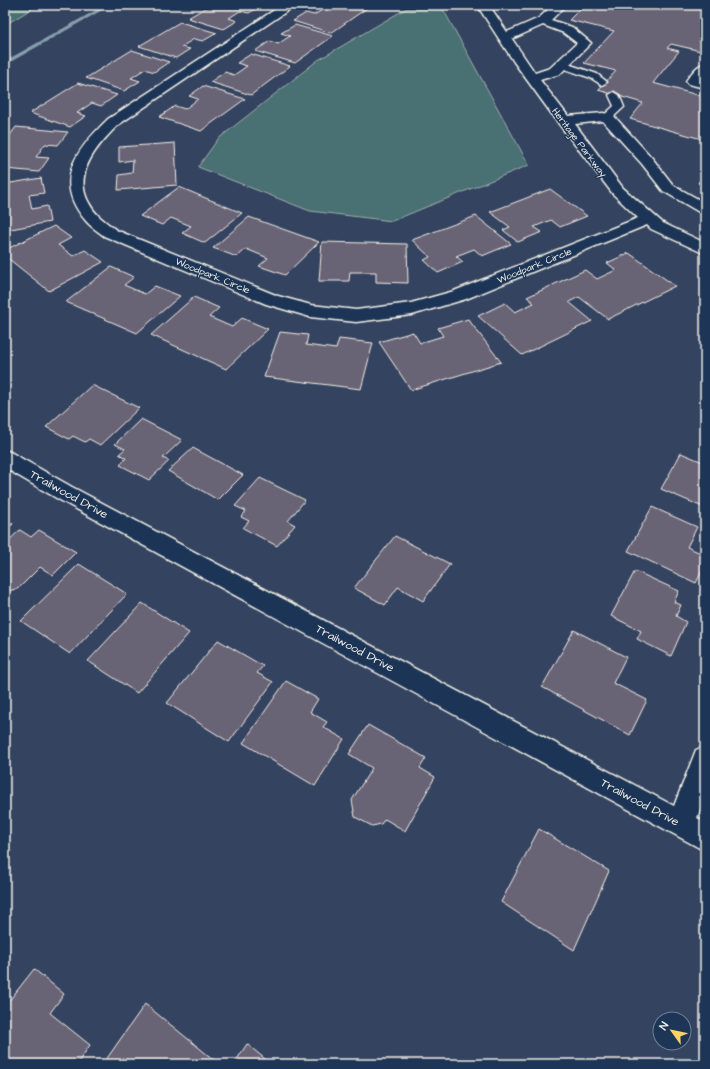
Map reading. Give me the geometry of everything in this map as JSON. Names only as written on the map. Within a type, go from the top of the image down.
[{"type":"street","name":"Woodpark Circle","points":[[290,5],[113,122],[97,137],[82,156],[75,179],[79,198],[91,217],[110,233],[272,300],[310,311],[356,316],[412,309],[460,295],[649,219]]},
{"type":"street","name":"Heritage Parkway","points":[[483,5],[532,78],[618,191],[657,226],[705,249]]},
{"type":"street","points":[[504,38],[543,21],[560,5]]},
{"type":"street","points":[[532,78],[555,71],[585,43],[568,30],[543,21]]},
{"type":"street","points":[[705,67],[693,81],[705,84]]},
{"type":"street","points":[[564,121],[606,118],[647,161],[668,188],[705,209]]},
{"type":"street","name":"Trailwood Drive","points":[[5,458],[72,497],[705,837]]},
{"type":"street","points":[[681,824],[705,759]]},
{"type":"lane","points":[[562,65],[594,76],[602,82]]},
{"type":"lane","points":[[606,118],[619,104],[614,95]]},
{"type":"green space","points":[[5,5],[38,5],[5,25]]},
{"type":"green space","points":[[407,8],[443,9],[529,165],[392,221],[310,211],[198,167],[218,139],[318,60]]},
{"type":"building","points":[[210,5],[262,5],[249,13],[240,11],[229,18],[237,21],[224,29],[188,18]]},
{"type":"building","points":[[355,5],[367,8],[331,33],[293,21],[306,13],[314,15],[325,8],[317,6]]},
{"type":"building","points":[[584,5],[705,5],[705,46],[701,51],[671,44],[667,48],[679,51],[653,83],[705,97],[705,140],[630,119],[643,103],[598,90],[616,71],[584,63],[614,31],[569,20]]},
{"type":"building","points":[[180,22],[217,33],[203,41],[194,39],[181,47],[190,49],[176,58],[139,46]]},
{"type":"building","points":[[295,25],[333,36],[295,63],[255,51],[270,41],[278,44],[290,36],[281,33]]},
{"type":"building","points":[[132,50],[169,62],[154,72],[145,69],[131,78],[140,81],[124,91],[86,78]]},
{"type":"building","points":[[251,54],[290,66],[251,95],[210,82],[225,72],[234,75],[247,66],[237,63]]},
{"type":"building","points":[[78,83],[117,95],[101,106],[92,103],[77,113],[86,116],[70,127],[30,113]]},
{"type":"building","points":[[203,86],[245,99],[201,131],[159,117],[175,106],[185,109],[198,99],[189,96]]},
{"type":"building","points":[[16,127],[68,132],[58,145],[45,144],[36,157],[49,158],[39,172],[5,169],[5,142]]},
{"type":"building","points":[[175,143],[177,185],[118,190],[119,175],[132,173],[133,160],[119,162],[119,147]]},
{"type":"building","points":[[705,173],[705,185],[698,183]]},
{"type":"building","points":[[41,178],[44,193],[29,195],[32,209],[47,206],[50,222],[5,230],[5,184]]},
{"type":"building","points":[[179,187],[242,213],[205,243],[182,233],[191,226],[171,218],[162,225],[140,216]]},
{"type":"building","points":[[550,189],[587,216],[560,227],[551,220],[534,227],[542,232],[518,242],[503,230],[510,227],[490,212]]},
{"type":"building","points":[[476,216],[511,244],[482,256],[474,249],[456,256],[463,262],[438,273],[424,260],[430,257],[412,240]]},
{"type":"building","points":[[249,217],[319,242],[285,275],[259,266],[268,258],[246,249],[237,257],[213,248]]},
{"type":"building","points":[[54,226],[71,238],[58,245],[73,256],[85,250],[103,262],[49,291],[5,256],[5,250]]},
{"type":"building","points":[[322,242],[407,244],[408,283],[376,282],[376,272],[350,272],[349,281],[319,281]]},
{"type":"building","points":[[629,253],[675,286],[608,319],[579,297],[569,302],[592,321],[522,355],[478,316],[505,303],[515,312],[534,303],[527,297],[585,270],[597,279],[616,270],[607,263]]},
{"type":"building","points":[[111,267],[134,277],[124,285],[145,294],[155,286],[180,296],[137,333],[66,302]]},
{"type":"building","points":[[194,297],[219,308],[209,317],[232,327],[242,318],[268,329],[226,369],[151,335]]},
{"type":"building","points":[[468,319],[501,362],[411,390],[379,342],[413,332],[420,343],[443,336],[438,328]]},
{"type":"building","points":[[280,332],[308,335],[306,345],[336,349],[339,339],[373,343],[361,389],[264,377]]},
{"type":"building","points":[[92,385],[139,408],[100,445],[89,439],[85,442],[73,436],[69,439],[46,427]]},
{"type":"building","points":[[141,419],[182,440],[163,458],[169,461],[149,480],[120,465],[126,458],[119,454],[125,449],[115,444]]},
{"type":"building","points":[[193,448],[243,475],[218,500],[168,471]]},
{"type":"building","points":[[681,453],[705,463],[705,508],[661,489]]},
{"type":"building","points":[[260,478],[305,500],[288,521],[295,525],[277,546],[243,528],[249,521],[241,517],[246,511],[235,506]]},
{"type":"building","points":[[652,507],[697,527],[687,547],[705,555],[705,565],[696,583],[628,551]]},
{"type":"building","points":[[5,519],[13,524],[5,531]]},
{"type":"building","points":[[20,530],[31,537],[39,530],[76,552],[53,575],[40,567],[19,588],[5,592],[5,544]]},
{"type":"building","points":[[395,536],[450,564],[423,601],[398,587],[385,605],[354,588]]},
{"type":"building","points":[[79,564],[127,594],[70,654],[21,621]]},
{"type":"building","points":[[635,571],[679,591],[674,602],[681,605],[676,616],[686,622],[671,656],[637,639],[641,631],[611,616]]},
{"type":"building","points":[[142,603],[189,633],[137,693],[88,661]]},
{"type":"building","points":[[574,630],[626,657],[613,683],[647,700],[630,735],[542,687]]},
{"type":"building","points":[[218,640],[263,666],[257,673],[273,682],[229,742],[167,703]]},
{"type":"building","points":[[286,681],[318,699],[310,712],[327,722],[323,727],[344,739],[315,786],[243,743]]},
{"type":"building","points":[[368,725],[426,758],[420,768],[435,777],[405,831],[385,819],[381,824],[372,826],[355,817],[352,800],[372,768],[349,754]]},
{"type":"building","points":[[539,829],[609,871],[574,950],[501,902]]},
{"type":"building","points":[[34,969],[64,994],[50,1013],[90,1045],[77,1064],[5,1064],[5,1006]]},
{"type":"building","points":[[145,1004],[219,1064],[103,1064]]},
{"type":"building","points":[[247,1044],[271,1064],[234,1064]]},
{"type":"waterway","points":[[5,63],[109,5]]}]
